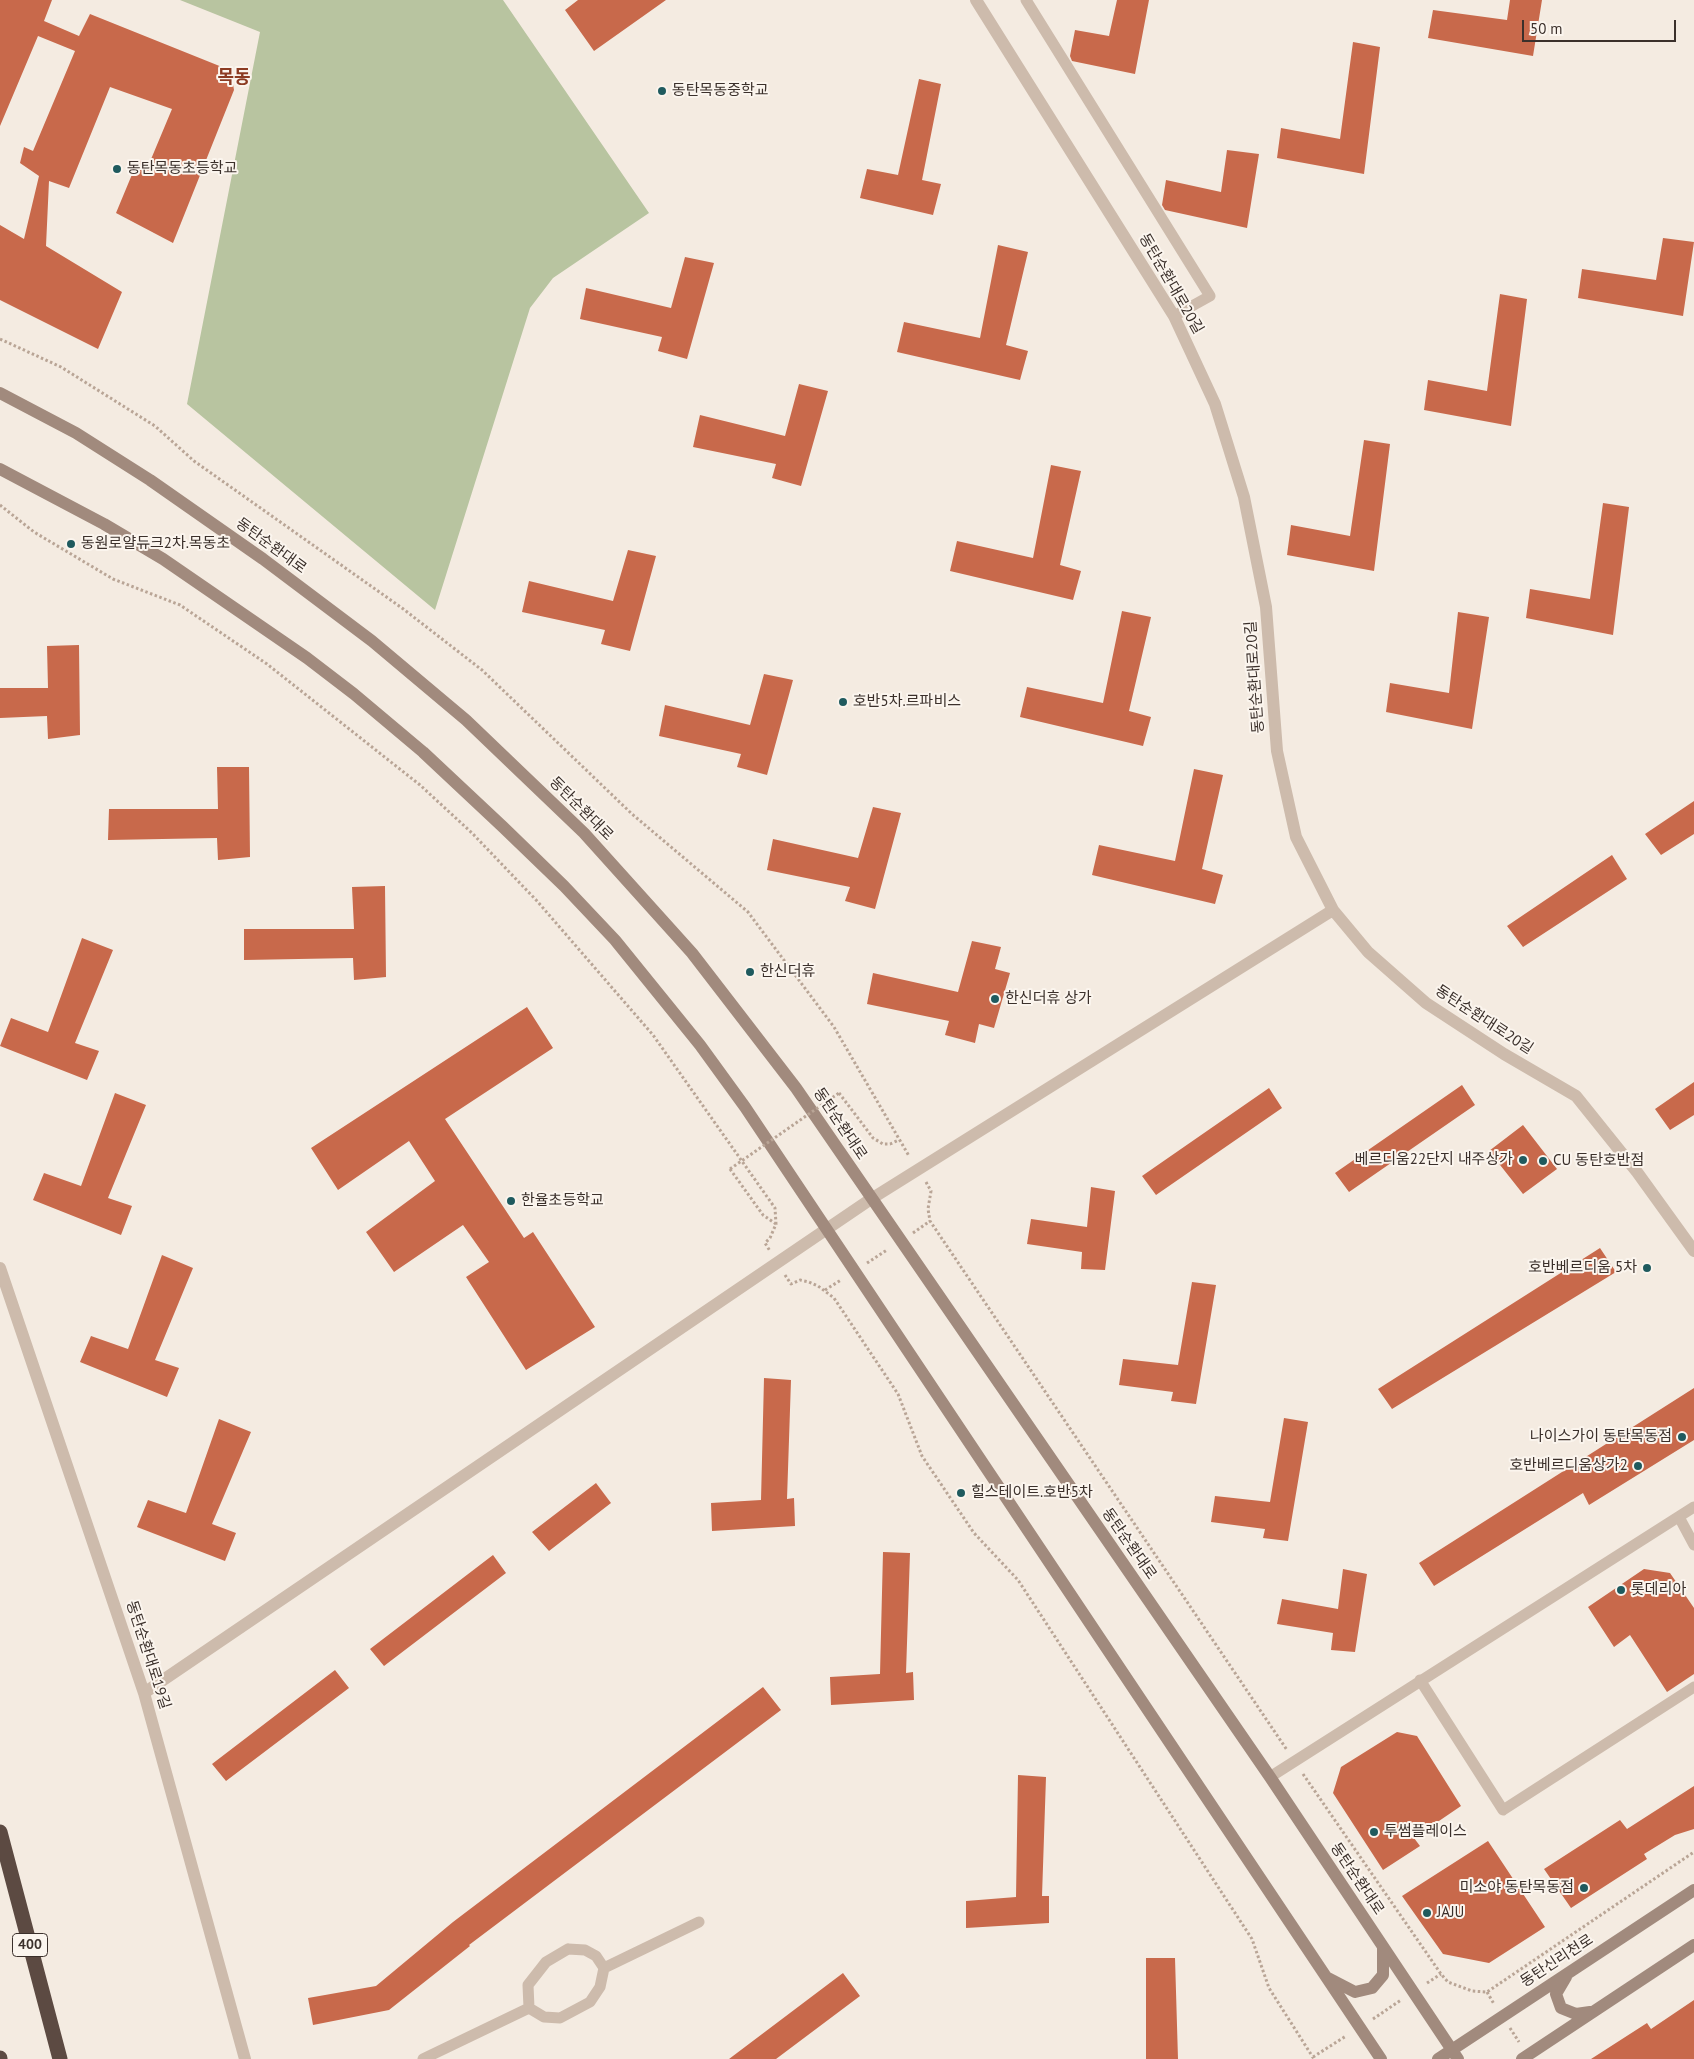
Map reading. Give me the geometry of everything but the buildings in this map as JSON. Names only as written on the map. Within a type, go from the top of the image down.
[{"type":"highway","name":"400","points":[[0,1832],[60,2059]]},
{"type":"main road","name":"동탄순환대로","points":[[0,393],[76,433],[150,480],[263,559],[372,641],[466,720],[584,833],[692,952],[796,1088],[1270,1776],[1454,2054]]},
{"type":"main road","points":[[0,469],[104,524],[163,559],[307,658],[354,694],[423,752],[564,886],[652,984],[745,1107],[1381,2059]]},
{"type":"main road","name":"동탄신리천로","points":[[1438,2059],[1454,2054],[1569,1973],[1694,1890]]},
{"type":"main road","points":[[1522,2059],[1694,1944]]},
{"type":"main road","points":[[1326,1977],[1355,1992],[1372,1988],[1383,1975],[1384,1948]]},
{"type":"main road","points":[[1569,1973],[1556,1994],[1562,2008],[1576,2014],[1593,2012]]},
{"type":"street","name":"동탄순환대로20길","points":[[976,0],[1174,316],[1215,404],[1244,497],[1266,607],[1277,751],[1296,837],[1333,910],[1368,952],[1426,1003],[1504,1054],[1576,1096],[1637,1172],[1694,1251]]},
{"type":"street","points":[[144,1693],[871,1199],[1333,910]]},
{"type":"street","name":"동탄순환대로19길","points":[[0,1268],[144,1693],[244,2059]]},
{"type":"lane","points":[[1026,0],[1210,296],[1174,316]]},
{"type":"lane","points":[[1270,1776],[1694,1507]]},
{"type":"lane","points":[[1679,1517],[1694,1545]]},
{"type":"lane","points":[[1420,1680],[1503,1810],[1694,1687]]},
{"type":"lane","points":[[604,1968],[699,1922]]},
{"type":"lane","points":[[568,1949],[585,1950],[596,1956],[604,1968],[600,1987],[590,2002],[560,2018],[544,2017],[528,2008],[528,1985],[546,1962],[568,1949]]},
{"type":"lane","points":[[423,2059],[528,2008]]},
{"type":"path","points":[[0,339],[61,367],[155,426],[194,461],[402,608],[482,670],[632,814],[748,912],[834,1027],[899,1140],[890,1144],[883,1144],[873,1138],[839,1093],[730,1169],[764,1215],[776,1224]]},
{"type":"path","points":[[0,504],[34,532],[113,579],[180,605],[259,659],[420,785],[472,833],[537,901],[653,1035],[775,1208],[776,1224],[770,1238],[764,1243]]},
{"type":"path","points":[[931,1190],[928,1210],[930,1221],[1294,1762],[1448,1982],[1460,1988],[1487,1992],[1694,1852]]},
{"type":"path","points":[[825,1290],[930,1221]]},
{"type":"path","points":[[791,1284],[800,1280],[808,1282],[825,1290],[834,1298],[898,1394],[922,1456],[974,1533],[1018,1580],[1252,1939],[1268,1988],[1314,2058],[1441,1974]]},
{"type":"green space","points":[[180,0],[503,0],[649,213],[553,278],[530,308],[435,610],[187,404],[260,32]]},
{"type":"place","name":"동탄목동중학교","points":[[662,91]]},
{"type":"place","name":"동탄목동초등학교","points":[[117,169]]},
{"type":"place","name":"동원로얄듀크2차.목동초","points":[[71,544]]},
{"type":"place","name":"호반5차.르파비스","points":[[843,702]]},
{"type":"place","name":"한신더휴","points":[[750,972]]},
{"type":"place","name":"한신더휴 상가","points":[[995,999]]},
{"type":"place","name":"베르디움22단지 내주상가","points":[[1523,1160]]},
{"type":"place","name":"CU 동탄호반점","points":[[1543,1161]]},
{"type":"place","name":"한율초등학교","points":[[511,1201]]},
{"type":"place","name":"호반베르디움 5차","points":[[1647,1268]]},
{"type":"place","name":"나이스가이 동탄목동점","points":[[1682,1437]]},
{"type":"place","name":"호반베르디움상가2","points":[[1638,1466]]},
{"type":"place","name":"힐스테이트.호반5차","points":[[961,1493]]},
{"type":"place","name":"롯데리아","points":[[1621,1590]]},
{"type":"place","name":"투썸플레이스","points":[[1374,1832]]},
{"type":"place","name":"미소야 동탄목동점","points":[[1584,1888]]},
{"type":"place","name":"JAJU","points":[[1427,1913]]},
{"type":"district","name":"목동","points":[[234,78]]}]
